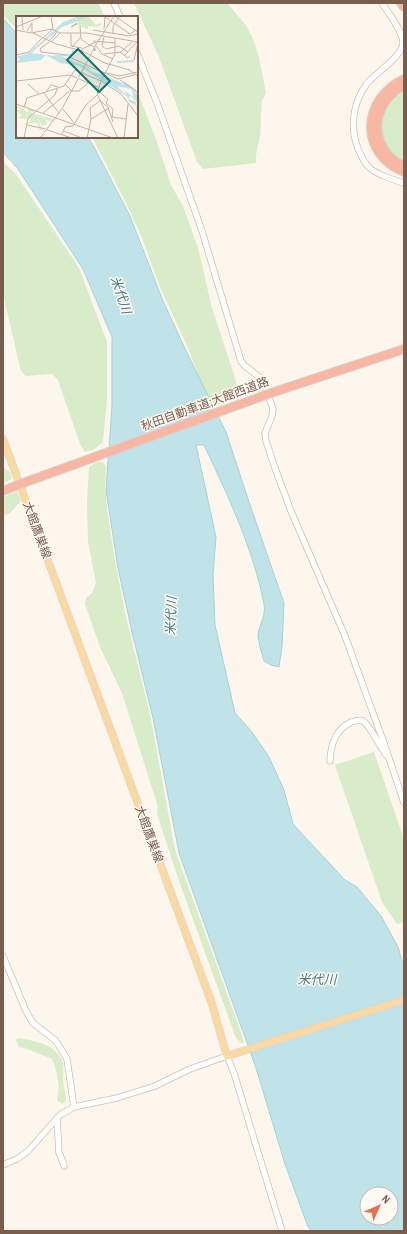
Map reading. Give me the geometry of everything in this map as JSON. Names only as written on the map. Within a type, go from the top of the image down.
[{"type":"highway","points":[[402,3],[404,7]]},
{"type":"highway","points":[[404,79],[393,86],[379,101],[373,111],[371,127],[374,143],[380,155],[390,164],[404,172]]},
{"type":"highway","points":[[404,85],[397,89],[386,101],[381,109],[377,125],[379,141],[382,148],[393,160],[404,166]]},
{"type":"highway","name":"秋田自動車道;大館西道路","points":[[3,490],[271,393],[404,349]]},
{"type":"main road","name":"大館鷹巣線","points":[[3,439],[211,1001],[227,1056]]},
{"type":"main road","points":[[227,1056],[404,1000]]},
{"type":"street","points":[[114,3],[120,16]]},
{"type":"street","points":[[382,3],[401,32],[404,43],[401,52],[396,58],[365,85],[354,112],[354,136],[358,151],[371,169],[404,183]]},
{"type":"street","points":[[138,55],[158,103],[200,224],[241,361],[245,366],[264,380],[273,409],[272,416],[265,433],[266,441],[291,511],[345,636],[404,803]]},
{"type":"street","points":[[330,761],[331,747],[335,736],[344,726],[353,721],[360,720],[369,726],[379,745],[390,760]]},
{"type":"street","points":[[3,956],[26,1011],[33,1023],[56,1041],[68,1059],[74,1108]]},
{"type":"street","points":[[3,1165],[17,1159],[28,1151],[60,1115],[74,1108],[117,1098],[149,1088],[190,1069],[227,1056],[234,1073],[282,1231]]},
{"type":"street","points":[[57,1118],[58,1153],[64,1166]]},
{"type":"green space","points":[[3,3],[98,3],[104,16],[16,16],[16,28],[3,15]]},
{"type":"green space","points":[[134,3],[227,3],[246,25],[253,39],[259,57],[266,93],[262,101],[260,136],[256,163],[203,169],[197,162],[159,57]]},
{"type":"green space","points":[[404,91],[404,161],[393,155],[386,147],[382,138],[381,129],[385,112],[396,97]]},
{"type":"green space","points":[[138,93],[157,142],[171,185],[183,206],[198,248],[212,308],[236,381],[237,391],[226,401],[212,406],[205,393],[188,348],[160,287],[142,238],[93,138],[138,138]]},
{"type":"green space","points":[[3,162],[16,174],[79,268],[107,342],[107,399],[103,442],[93,450],[85,452],[80,444],[58,380],[52,374],[26,376],[21,371],[3,294]]},
{"type":"green space","points":[[97,462],[103,462],[106,467],[105,487],[107,508],[115,561],[125,613],[151,719],[175,850],[238,1024],[244,1042],[242,1044],[236,1038],[178,878],[157,814],[158,807],[122,693],[100,647],[85,604],[86,598],[92,593],[96,583],[88,541],[87,503],[89,467]]},
{"type":"green space","points":[[3,467],[10,472],[12,479],[3,483]]},
{"type":"green space","points":[[17,491],[21,501],[10,513],[3,516],[3,497]]},
{"type":"green space","points":[[374,752],[404,839],[404,922],[397,924],[382,902],[335,765]]},
{"type":"green space","points":[[18,1038],[45,1044],[60,1057],[63,1063],[63,1082],[66,1095],[66,1101],[62,1104],[57,1100],[59,1090],[58,1079],[52,1059],[19,1047],[16,1040]]},
{"type":"water","name":"米代川","points":[[3,18],[16,33],[16,138],[89,138],[94,147],[130,216],[163,301],[226,432],[284,603],[282,647],[279,667],[264,661],[260,648],[258,634],[264,616],[264,604],[247,543],[231,503],[204,445],[196,445],[216,537],[213,575],[215,625],[235,713],[252,732],[269,757],[284,790],[293,824],[345,880],[357,887],[381,916],[398,947],[404,964],[404,1231],[312,1231],[308,1227],[285,1164],[256,1068],[179,853],[153,718],[118,568],[106,490],[112,406],[112,337],[83,269],[18,169],[3,152]]}]
